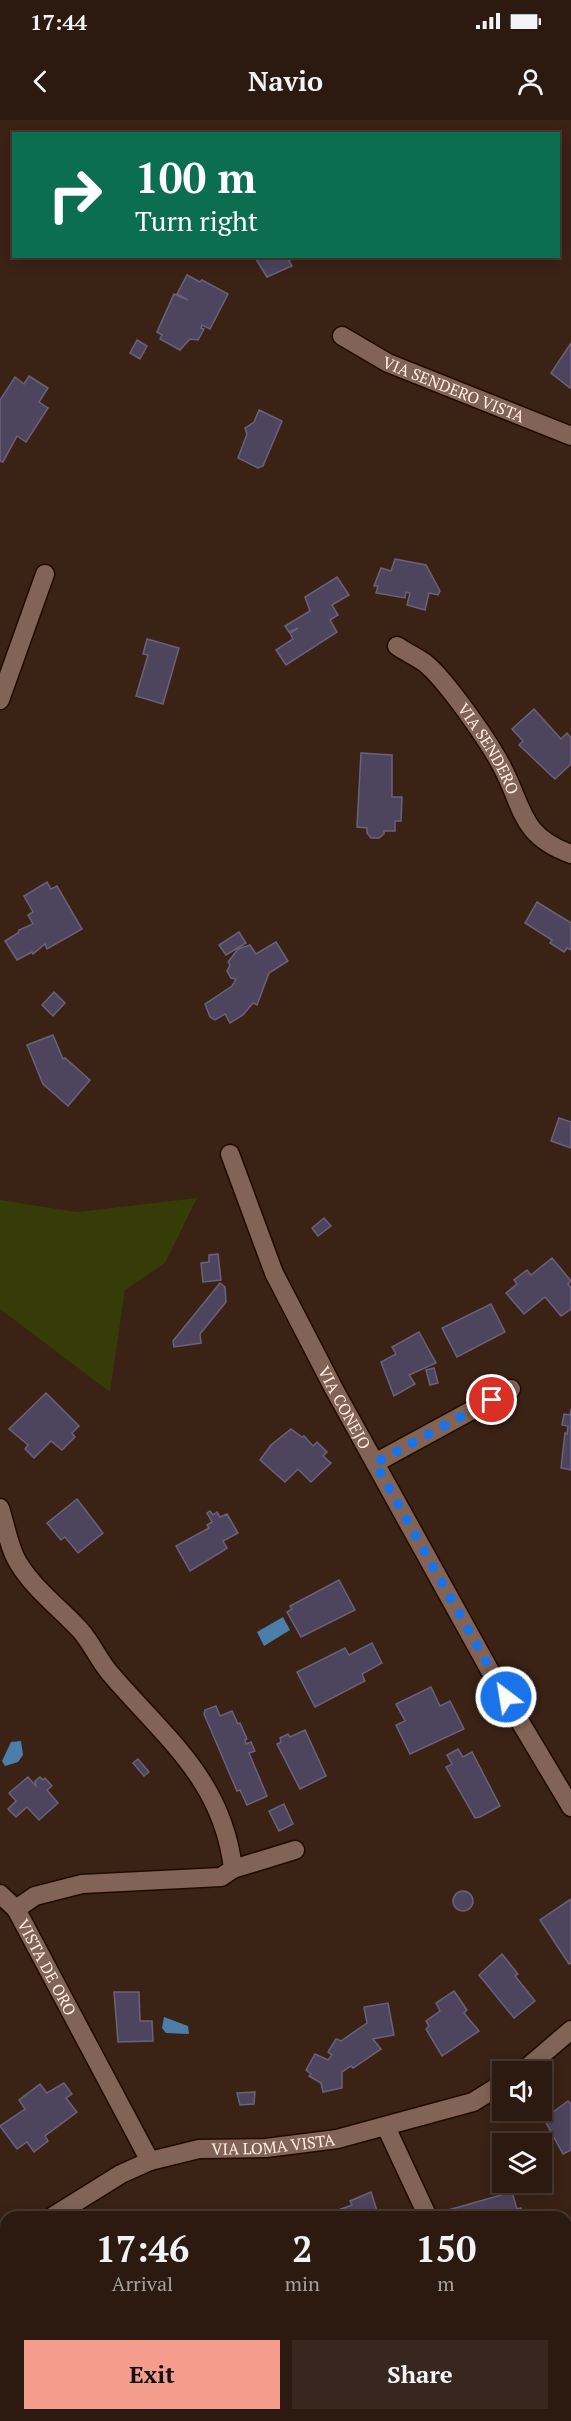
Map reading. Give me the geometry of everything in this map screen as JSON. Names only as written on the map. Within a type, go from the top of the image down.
[{"type":"street","name":"VIA SENDERO VISTA","points":[[342,336],[388,363],[571,436]]},
{"type":"street","points":[[0,700],[45,574]]},
{"type":"street","name":"VIA SENDERO","points":[[397,646],[425,663],[444,684],[500,763],[530,828],[550,846],[571,854]]},
{"type":"street","name":"VIA CONEJO","points":[[230,1154],[274,1273],[375,1463],[494,1678],[571,1807]]},
{"type":"street","points":[[375,1463],[511,1389]]},
{"type":"street","points":[[0,1508],[17,1562],[29,1579],[82,1633],[108,1671],[183,1753],[204,1783],[230,1845],[233,1869]]},
{"type":"street","name":"VISTA DE ORO","points":[[150,2161],[16,1910],[35,1896],[82,1884],[221,1877],[233,1869],[295,1850]]},
{"type":"street","points":[[0,1894],[16,1910]]},
{"type":"street","points":[[535,2061],[571,2030]]},
{"type":"street","name":"VIA LOMA VISTA","points":[[73,2211],[121,2174],[150,2161],[198,2149],[266,2148],[337,2139],[474,2102],[492,2090]]},
{"type":"street","points":[[386,2127],[425,2211]]},
{"type":"green space","points":[[197,1198],[165,1263],[125,1290],[110,1392],[0,1309],[0,1200],[77,1212]]},
{"type":"water","points":[[283,1617],[290,1630],[264,1646],[257,1632]]},
{"type":"water","points":[[21,1741],[23,1755],[18,1762],[5,1766],[2,1761],[11,1742]]},
{"type":"water","points":[[164,2017],[188,2026],[189,2034],[166,2033],[162,2028]]},
{"type":"building","points":[[255,258],[293,258],[289,261],[292,266],[267,277]]},
{"type":"building","points":[[187,275],[228,294],[210,329],[202,325],[201,328],[204,329],[198,340],[190,339],[180,350],[160,339],[162,335],[157,332],[174,294],[188,300],[177,294]]},
{"type":"building","points":[[137,340],[147,346],[140,359],[130,353]]},
{"type":"building","points":[[571,343],[571,388],[570,388],[551,373]]},
{"type":"building","points":[[29,376],[48,388],[39,402],[48,408],[26,442],[17,436],[3,462],[0,461],[0,400],[15,377],[24,384]]},
{"type":"building","points":[[259,410],[282,421],[263,466],[258,468],[238,458],[247,434],[245,428],[254,422]]},
{"type":"building","points":[[395,559],[426,565],[440,591],[438,595],[429,593],[425,610],[407,605],[410,593],[406,592],[405,598],[376,593],[378,586],[374,586],[381,568],[391,571]]},
{"type":"building","points":[[337,577],[349,595],[332,605],[338,615],[330,620],[337,632],[286,665],[276,650],[293,639],[290,633],[298,628],[289,632],[285,626],[310,611],[305,597]]},
{"type":"building","points":[[147,639],[179,648],[163,704],[136,696],[148,655],[143,654]]},
{"type":"building","points":[[534,709],[561,739],[567,733],[571,738],[571,764],[555,779],[519,745],[523,741],[512,729]]},
{"type":"building","points":[[361,753],[392,755],[392,797],[402,797],[401,821],[395,821],[395,831],[384,831],[379,838],[371,838],[367,833],[367,828],[357,827]]},
{"type":"building","points":[[47,882],[51,889],[57,886],[82,929],[47,949],[45,944],[33,954],[32,952],[17,960],[5,941],[19,930],[33,924],[28,915],[33,912],[24,896]]},
{"type":"building","points":[[537,902],[571,923],[571,950],[567,948],[564,952],[550,943],[552,940],[525,923]]},
{"type":"building","points":[[239,932],[246,943],[226,955],[219,945]]},
{"type":"building","points":[[276,942],[288,961],[269,973],[257,1005],[253,1003],[243,1015],[230,1023],[225,1014],[215,1020],[210,1017],[205,1004],[232,986],[236,979],[231,978],[227,971],[230,965],[228,962],[238,949],[250,945],[256,954]]},
{"type":"building","points":[[54,992],[65,1003],[53,1016],[42,1005]]},
{"type":"building","points":[[53,1035],[63,1059],[65,1058],[90,1080],[68,1106],[43,1084],[27,1045]]},
{"type":"building","points":[[559,1118],[571,1122],[571,1148],[551,1141]]},
{"type":"building","points":[[324,1218],[331,1226],[318,1236],[312,1228]]},
{"type":"building","points":[[218,1254],[221,1280],[203,1282],[201,1263],[209,1262],[209,1255]]},
{"type":"building","points":[[552,1258],[571,1281],[568,1284],[571,1288],[571,1309],[561,1316],[545,1297],[524,1314],[506,1293],[517,1284],[514,1280],[527,1270],[531,1275]]},
{"type":"building","points":[[220,1283],[225,1287],[226,1302],[200,1334],[201,1343],[174,1347],[173,1341]]},
{"type":"building","points":[[491,1304],[505,1332],[457,1357],[442,1328]]},
{"type":"building","points":[[419,1332],[436,1363],[409,1375],[415,1384],[394,1396],[381,1362],[396,1354],[392,1347]]},
{"type":"building","points":[[434,1368],[438,1383],[430,1385],[426,1370]]},
{"type":"building","points":[[46,1393],[79,1426],[72,1433],[75,1437],[62,1450],[51,1441],[34,1458],[25,1449],[28,1445],[9,1429]]},
{"type":"building","points":[[571,1409],[571,1470],[561,1468],[565,1433],[567,1434],[568,1426],[562,1425],[564,1414],[570,1415]]},
{"type":"building","points":[[291,1429],[302,1437],[304,1436],[313,1446],[317,1442],[327,1452],[323,1456],[331,1463],[311,1482],[298,1469],[285,1482],[260,1460],[271,1445]]},
{"type":"building","points":[[77,1499],[103,1533],[78,1553],[65,1537],[61,1540],[47,1523]]},
{"type":"building","points":[[210,1511],[213,1515],[217,1512],[220,1517],[227,1514],[238,1533],[223,1541],[227,1548],[190,1571],[176,1546],[209,1528],[207,1525],[212,1522],[207,1513]]},
{"type":"building","points":[[339,1580],[355,1610],[301,1637],[287,1612],[292,1609],[290,1606]]},
{"type":"building","points":[[372,1643],[382,1663],[362,1674],[365,1681],[315,1707],[297,1672],[345,1648],[349,1655]]},
{"type":"building","points":[[431,1687],[440,1706],[450,1701],[464,1729],[410,1754],[396,1725],[405,1721],[396,1704]]},
{"type":"building","points":[[216,1706],[220,1716],[232,1711],[247,1739],[246,1744],[251,1742],[255,1751],[249,1753],[267,1796],[247,1805],[240,1790],[237,1791],[204,1714],[205,1710]]},
{"type":"building","points":[[305,1730],[326,1776],[300,1789],[277,1744],[281,1742],[280,1738],[288,1734],[290,1737]]},
{"type":"building","points":[[458,1749],[463,1757],[472,1752],[500,1806],[480,1817],[475,1818],[446,1767],[452,1764],[447,1755]]},
{"type":"building","points":[[138,1759],[149,1772],[144,1776],[133,1763]]},
{"type":"building","points":[[28,1777],[36,1786],[35,1781],[40,1777],[43,1780],[45,1778],[52,1786],[47,1790],[58,1803],[39,1820],[27,1807],[16,1817],[8,1809],[16,1801],[9,1793]]},
{"type":"building","points":[[284,1804],[293,1824],[279,1831],[269,1811]]},
{"type":"building","points":[[463,1891],[470,1894],[473,1901],[470,1908],[463,1911],[456,1908],[453,1901],[456,1894]]},
{"type":"building","points":[[571,1899],[571,1963],[569,1964],[540,1920]]},
{"type":"building","points":[[502,1954],[518,1974],[515,1976],[535,2001],[514,2018],[479,1975]]},
{"type":"building","points":[[454,1991],[467,2010],[464,2013],[479,2031],[442,2056],[426,2029],[429,2026],[426,2021],[440,2011],[436,2003]]},
{"type":"building","points":[[114,1992],[139,1992],[140,2021],[152,2021],[153,2041],[118,2042]]},
{"type":"building","points":[[388,2003],[394,2035],[373,2039],[381,2049],[353,2068],[351,2066],[342,2072],[342,2088],[323,2092],[321,2083],[309,2076],[311,2074],[306,2070],[315,2054],[328,2060],[332,2055],[328,2052],[336,2039],[341,2041],[367,2023],[364,2007]]},
{"type":"building","points":[[64,2083],[72,2094],[66,2098],[77,2112],[45,2136],[48,2141],[34,2152],[27,2142],[17,2149],[0,2126],[25,2109],[19,2100],[40,2084],[47,2093]]},
{"type":"building","points":[[255,2092],[254,2104],[240,2105],[237,2093]]},
{"type":"building","points":[[568,2101],[571,2104],[571,2150],[563,2154],[545,2121],[552,2121],[552,2113]]},
{"type":"building","points":[[371,2192],[377,2211],[336,2211],[352,2205],[350,2201]]},
{"type":"building","points":[[512,2193],[517,2209],[521,2208],[522,2211],[448,2211]]},
{"type":"route","points":[[492,1400],[375,1463],[506,1697]]}]
